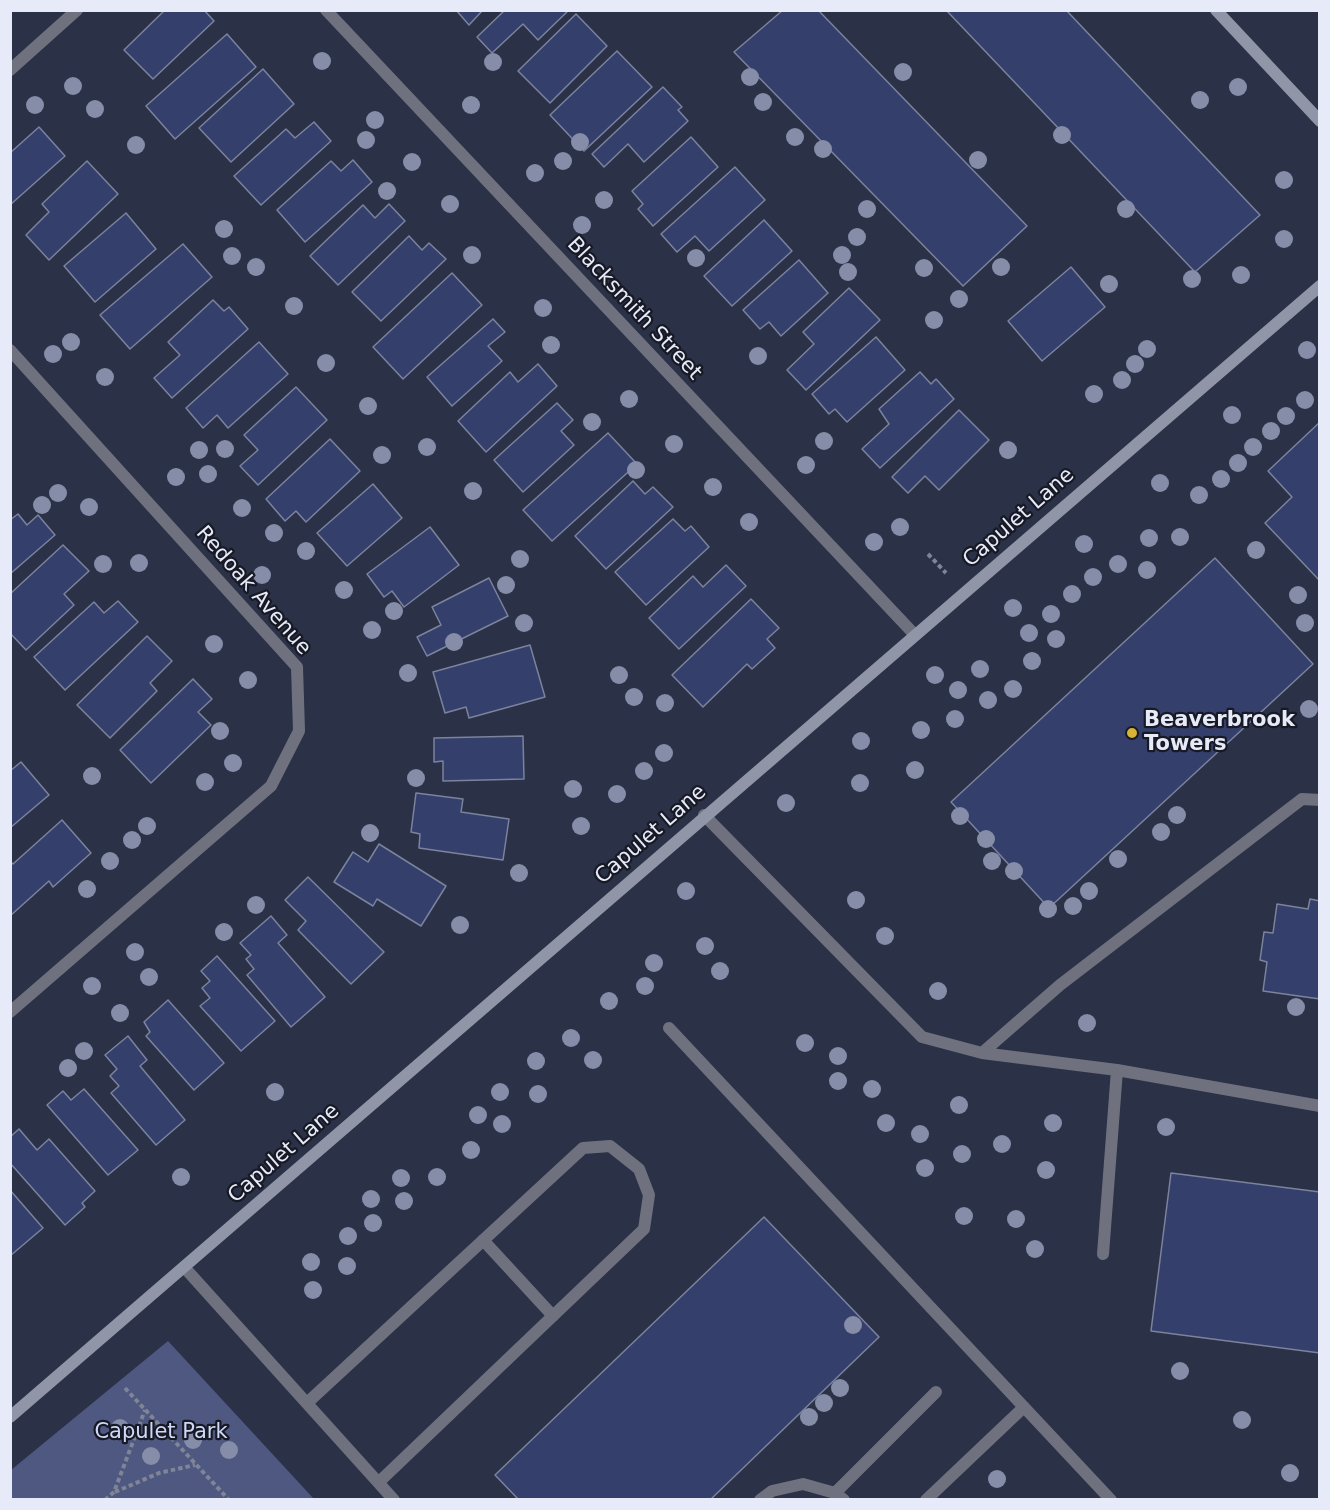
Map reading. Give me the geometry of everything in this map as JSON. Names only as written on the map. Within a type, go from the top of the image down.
[{"type":"street","points":[[10,70],[77,10]]},
{"type":"street","name":"Blacksmith Street","points":[[326,10],[914,634]]},
{"type":"street","points":[[1216,10],[1320,121]]},
{"type":"street","name":"Capulet Lane","points":[[10,1417],[704,815],[1320,286]]},
{"type":"street","name":"Redoak Avenue","points":[[10,350],[297,667],[299,731],[271,786],[10,1012]]},
{"type":"street","points":[[982,1053],[1060,985],[1302,799],[1320,800]]},
{"type":"street","points":[[704,815],[922,1037],[982,1053],[1117,1070],[1320,1106]]},
{"type":"street","points":[[669,1028],[1111,1500]]},
{"type":"street","points":[[1103,1254],[1117,1070]]},
{"type":"street","points":[[307,1403],[583,1148],[610,1146],[639,1169],[649,1195],[644,1229],[379,1482]]},
{"type":"street","points":[[483,1240],[553,1316]]},
{"type":"street","points":[[184,1267],[394,1500]]},
{"type":"street","points":[[760,1500],[771,1491],[803,1484],[836,1497],[936,1392]]},
{"type":"street","points":[[926,1500],[1024,1407]]},
{"type":"path","points":[[125,1388],[229,1500]]},
{"type":"path","points":[[114,1492],[145,1410]]},
{"type":"path","points":[[105,1500],[114,1492],[159,1473],[196,1464]]},
{"type":"green space","name":"Capulet Park","points":[[168,1341],[314,1499],[11,1499],[11,1470]]},
{"type":"building","points":[[165,10],[204,10],[214,21],[153,79],[124,50]]},
{"type":"building","points":[[456,10],[483,10],[469,25]]},
{"type":"building","points":[[505,10],[569,10],[538,40],[523,24],[492,53],[477,37]]},
{"type":"building","points":[[783,10],[818,10],[1027,226],[963,286],[734,52]]},
{"type":"building","points":[[946,10],[1066,10],[1260,215],[1195,272]]},
{"type":"building","points":[[576,14],[607,46],[550,103],[518,71]]},
{"type":"building","points":[[227,34],[256,67],[175,139],[146,106]]},
{"type":"building","points":[[617,51],[652,87],[584,151],[550,115]]},
{"type":"building","points":[[263,69],[294,104],[231,162],[199,128]]},
{"type":"building","points":[[663,87],[682,107],[678,110],[688,121],[644,162],[628,144],[604,167],[592,154]]},
{"type":"building","points":[[314,122],[331,141],[261,205],[234,176],[286,129],[295,138]]},
{"type":"building","points":[[39,127],[65,156],[10,205],[10,153]]},
{"type":"building","points":[[691,137],[718,167],[653,226],[638,209],[643,204],[632,191]]},
{"type":"building","points":[[353,160],[372,182],[305,242],[277,210],[331,161],[341,171]]},
{"type":"building","points":[[87,161],[118,194],[49,260],[26,235],[49,212],[42,204]]},
{"type":"building","points":[[735,167],[765,200],[709,251],[695,236],[677,252],[661,234]]},
{"type":"building","points":[[389,204],[405,221],[338,285],[310,256],[363,205],[375,218]]},
{"type":"building","points":[[126,213],[156,249],[95,302],[64,266]]},
{"type":"building","points":[[764,220],[792,251],[732,306],[704,276]]},
{"type":"building","points":[[409,236],[422,250],[429,243],[446,259],[381,321],[352,292]]},
{"type":"building","points":[[183,244],[212,277],[130,349],[100,315]]},
{"type":"building","points":[[799,260],[828,293],[781,336],[769,322],[760,329],[743,310]]},
{"type":"building","points":[[1071,267],[1105,307],[1042,361],[1008,321]]},
{"type":"building","points":[[452,273],[482,305],[403,379],[373,347]]},
{"type":"building","points":[[849,288],[880,320],[806,390],[787,370],[814,344],[803,332]]},
{"type":"building","points":[[213,300],[224,311],[229,307],[248,329],[172,398],[154,378],[180,355],[168,342]]},
{"type":"building","points":[[493,319],[505,332],[488,346],[502,361],[452,406],[427,377]]},
{"type":"building","points":[[876,337],[905,370],[847,422],[835,409],[829,414],[812,394]]},
{"type":"building","points":[[259,342],[288,374],[228,428],[217,415],[203,428],[186,408]]},
{"type":"building","points":[[538,364],[557,386],[486,452],[458,421],[510,372],[518,382]]},
{"type":"building","points":[[920,372],[931,384],[936,379],[954,399],[880,468],[862,449],[889,424],[879,409]]},
{"type":"building","points":[[296,387],[327,420],[258,485],[240,466],[258,450],[244,435]]},
{"type":"building","points":[[557,403],[573,420],[561,431],[574,445],[523,492],[494,460]]},
{"type":"building","points":[[959,410],[989,440],[939,490],[925,476],[908,493],[892,477]]},
{"type":"building","points":[[1320,422],[1320,581],[1265,523],[1292,497],[1268,471]]},
{"type":"building","points":[[608,433],[637,464],[552,541],[523,510]]},
{"type":"building","points":[[330,439],[360,471],[306,522],[296,511],[285,521],[266,499]]},
{"type":"building","points":[[633,481],[645,494],[653,487],[673,507],[606,569],[575,536]]},
{"type":"building","points":[[373,484],[402,518],[347,566],[317,533]]},
{"type":"building","points":[[18,514],[27,525],[38,515],[55,535],[10,574],[10,520]]},
{"type":"building","points":[[673,519],[685,531],[691,526],[709,547],[646,605],[615,572]]},
{"type":"building","points":[[430,527],[459,565],[404,607],[392,591],[384,597],[367,574]]},
{"type":"building","points":[[63,545],[89,571],[64,594],[74,605],[26,650],[10,633],[10,594]]},
{"type":"building","name":"Beaverbrook Towers","points":[[1215,558],[1313,664],[1049,908],[951,802]]},
{"type":"building","points":[[726,565],[746,586],[679,649],[649,618],[693,576],[703,587]]},
{"type":"building","points":[[489,578],[508,616],[427,656],[417,637],[441,625],[432,607]]},
{"type":"building","points":[[751,599],[779,628],[767,639],[775,648],[752,669],[747,664],[703,707],[672,675]]},
{"type":"building","points":[[118,601],[138,622],[65,690],[34,657],[94,602],[104,613]]},
{"type":"building","points":[[147,636],[172,661],[150,683],[157,691],[110,738],[77,705]]},
{"type":"building","points":[[530,645],[545,697],[469,718],[466,707],[445,713],[433,672]]},
{"type":"building","points":[[193,679],[212,699],[198,712],[211,725],[151,783],[120,750]]},
{"type":"building","points":[[523,736],[524,779],[443,781],[443,761],[434,762],[434,738]]},
{"type":"building","points":[[21,762],[49,795],[10,828],[10,771]]},
{"type":"building","points":[[416,793],[463,799],[461,812],[509,819],[503,860],[419,848],[420,834],[411,832]]},
{"type":"building","points":[[62,820],[91,853],[53,887],[49,881],[10,916],[10,861],[13,864]]},
{"type":"building","points":[[379,844],[446,886],[421,926],[377,899],[373,906],[334,882],[353,852],[368,862]]},
{"type":"building","points":[[308,877],[384,952],[351,984],[298,930],[306,921],[285,900]]},
{"type":"building","points":[[1310,899],[1320,901],[1320,999],[1263,991],[1267,962],[1260,960],[1264,932],[1273,933],[1277,904],[1308,909]]},
{"type":"building","points":[[271,916],[287,935],[278,943],[325,997],[291,1027],[247,975],[254,969],[246,959],[251,955],[240,943]]},
{"type":"building","points":[[217,956],[275,1021],[241,1051],[200,1006],[210,998],[202,988],[210,981],[201,971]]},
{"type":"building","points":[[168,1000],[224,1063],[194,1090],[146,1036],[150,1032],[144,1022]]},
{"type":"building","points":[[128,1036],[147,1060],[140,1066],[185,1120],[156,1145],[111,1093],[119,1086],[110,1076],[117,1069],[105,1055]]},
{"type":"building","points":[[84,1089],[138,1150],[108,1175],[47,1105],[63,1091],[71,1100]]},
{"type":"building","points":[[19,1129],[37,1150],[49,1139],[95,1191],[82,1203],[85,1207],[65,1225],[10,1163],[10,1137]]},
{"type":"building","points":[[1171,1173],[1320,1192],[1320,1353],[1151,1331]]},
{"type":"building","points":[[10,1190],[43,1228],[10,1256]]},
{"type":"building","points":[[764,1217],[879,1337],[710,1500],[519,1500],[495,1475]]},
{"type":"place","name":"Beaverbrook Towers","points":[[1132,733]]}]
